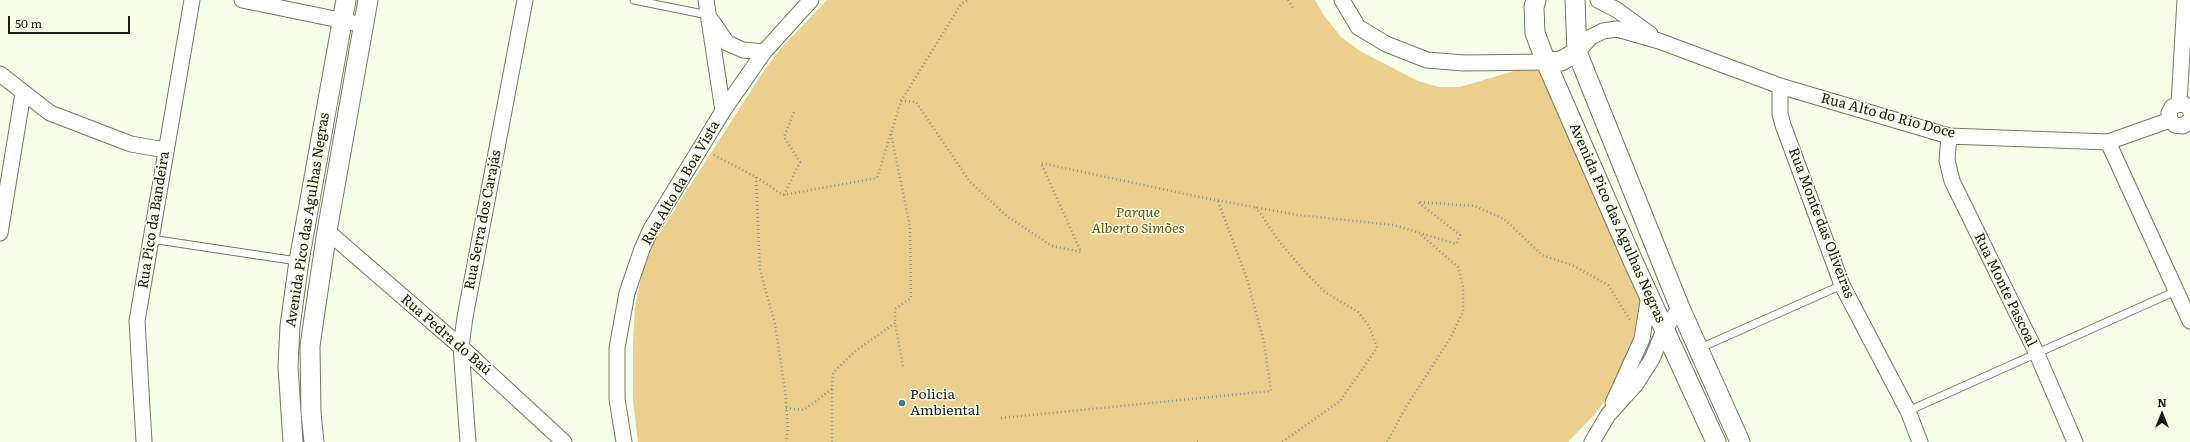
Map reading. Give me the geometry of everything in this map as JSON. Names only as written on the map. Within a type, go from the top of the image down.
[{"type":"street","name":"Rua Pico da Bandeira","points":[[144,442],[137,321],[165,150],[192,0]]},
{"type":"street","points":[[242,0],[364,25]]},
{"type":"street","name":"Avenida Pico das Agulhas Negras","points":[[293,442],[288,366],[290,326],[299,261],[346,0]]},
{"type":"street","name":"Avenida Pico das Agulhas Negras","points":[[314,442],[311,413],[310,346],[327,231],[368,0]]},
{"type":"street","name":"Rua Serra dos Carajás","points":[[468,442],[461,347],[466,309],[525,0]]},
{"type":"street","name":"Rua Alto da Boa Vista","points":[[624,442],[617,399],[617,348],[627,293],[651,229],[723,111],[764,52],[811,0]]},
{"type":"street","points":[[1342,0],[1358,27],[1386,44],[1426,60],[1464,63],[1561,61],[1577,52],[1591,37],[1603,31],[1617,29],[1659,41]]},
{"type":"street","name":"Avenida Pico das Agulhas Negras","points":[[1536,0],[1534,7],[1535,33],[1546,62],[1664,330],[1716,442]]},
{"type":"street","name":"Avenida Pico das Agulhas Negras","points":[[1575,0],[1574,22],[1577,52],[1680,308],[1740,442]]},
{"type":"street","points":[[1598,0],[1618,10],[1659,41]]},
{"type":"street","points":[[2185,0],[2185,107],[2170,110],[2170,120],[2179,126],[2186,124],[2190,120]]},
{"type":"street","points":[[707,7],[727,43],[743,50],[764,52]]},
{"type":"street","points":[[707,7],[723,111]]},
{"type":"street","name":"Rua Alto do Rio Doce","points":[[1659,41],[1780,86],[1949,136],[2108,142],[2170,120]]},
{"type":"street","points":[[0,74],[50,113],[131,144],[165,150]]},
{"type":"street","name":"Rua Monte das Oliveiras","points":[[1780,86],[1780,114],[1783,125],[1842,285],[1908,411],[1920,442]]},
{"type":"street","points":[[0,233],[23,93]]},
{"type":"street","name":"Rua Monte Pascoal","points":[[1949,136],[1947,160],[1952,181],[2037,354],[2075,442]]},
{"type":"street","points":[[2108,142],[2190,321]]},
{"type":"street","name":"Rua Pedra do Baú","points":[[327,231],[461,347],[564,442]]},
{"type":"street","points":[[1592,442],[1608,415],[1642,339],[1649,295]]},
{"type":"street","points":[[1608,415],[1636,384],[1652,359],[1664,330],[1680,308]]},
{"type":"lane","points":[[634,0],[707,7]]},
{"type":"lane","points":[[151,239],[299,261]]},
{"type":"lane","points":[[1698,349],[1842,285]]},
{"type":"lane","points":[[1908,411],[2176,291]]},
{"type":"path","points":[[700,148],[756,176],[783,195],[876,178],[901,101],[961,4],[968,0]]},
{"type":"path","points":[[1288,0],[1294,10]]},
{"type":"path","points":[[901,101],[916,102],[970,182],[1008,218],[1052,246],[1081,252],[1041,163],[1217,200],[1298,215],[1394,225],[1456,244],[1460,235],[1418,202],[1475,206],[1504,219],[1542,255],[1574,266],[1608,285],[1642,339]]},
{"type":"path","points":[[783,195],[800,162],[784,137],[794,112]]},
{"type":"path","points":[[891,133],[910,227],[911,298],[895,309],[895,323],[903,368]]},
{"type":"path","points":[[756,176],[760,270],[775,324],[788,428],[786,442]]},
{"type":"path","points":[[1001,418],[1271,391],[1264,342],[1247,279],[1217,200]]},
{"type":"path","points":[[1256,207],[1278,240],[1306,273],[1325,292],[1358,312],[1369,326],[1377,348],[1340,401],[1282,442]]},
{"type":"path","points":[[1387,442],[1406,407],[1451,337],[1463,311],[1463,286],[1458,267],[1418,232]]},
{"type":"path","points":[[832,442],[833,373],[854,352],[895,323]]},
{"type":"path","points":[[786,408],[804,410],[832,389]]},
{"type":"green space","name":"Parque Alberto Simões","points":[[827,0],[1315,0],[1323,14],[1341,37],[1360,51],[1418,81],[1439,87],[1460,87],[1524,68],[1540,70],[1643,296],[1633,346],[1613,390],[1594,415],[1568,442],[638,442],[633,401],[633,344],[635,307],[642,273],[655,240],[763,72],[782,47]]},
{"type":"place","name":"Policia Ambiental","points":[[902,403]]}]
